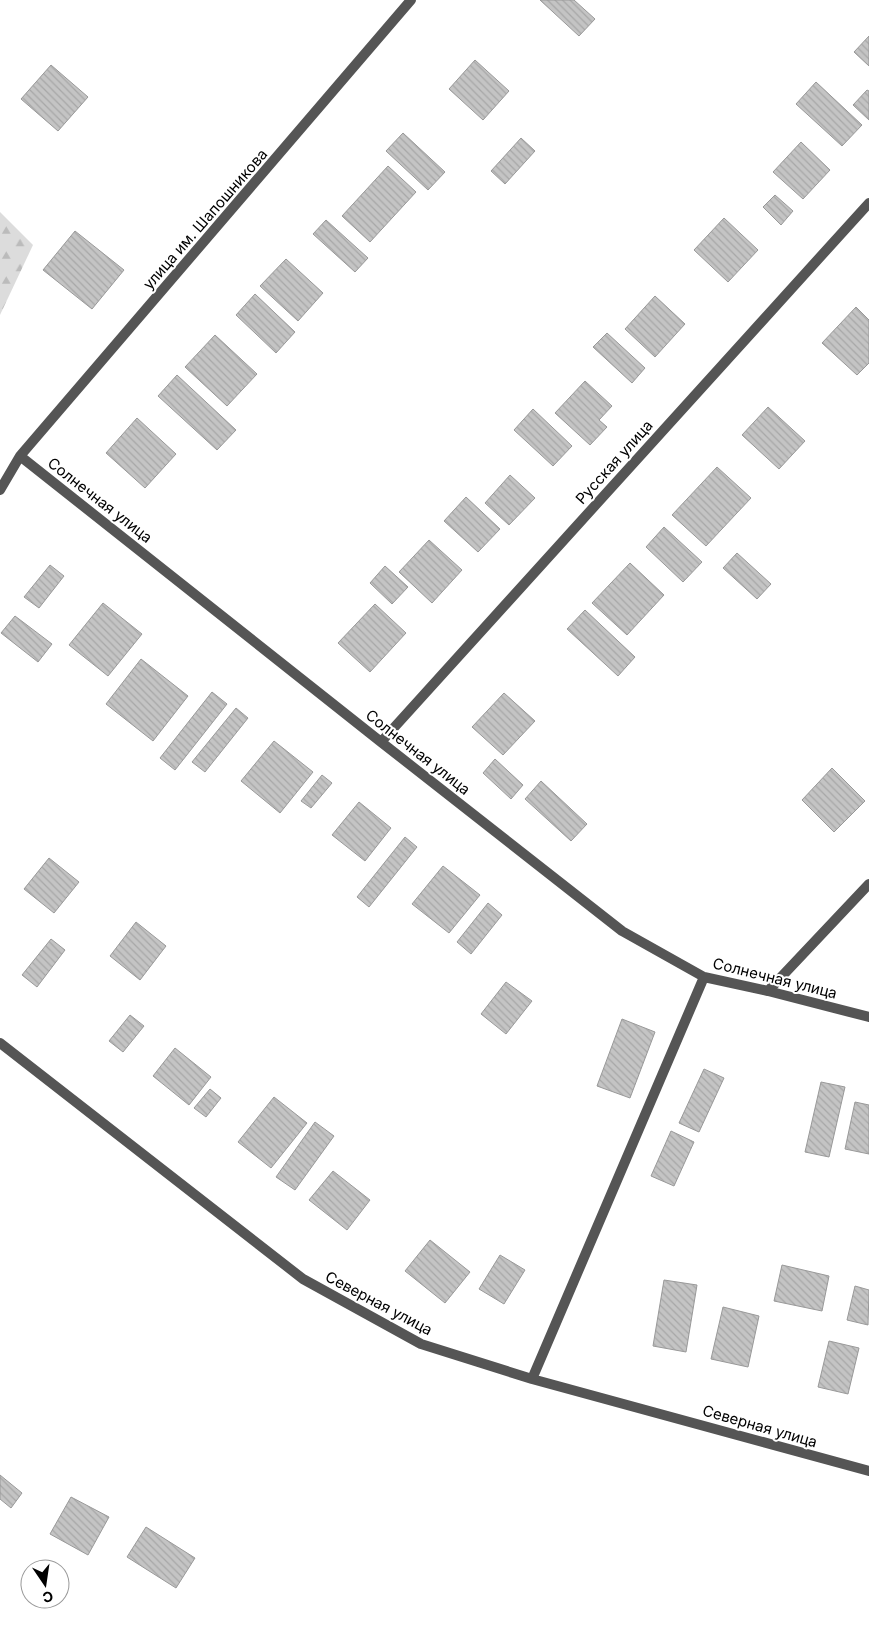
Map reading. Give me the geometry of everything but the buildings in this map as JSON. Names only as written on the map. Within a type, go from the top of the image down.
[{"type":"street","name":"улица им. Шапошникова","points":[[20,456],[411,0]]},
{"type":"street","name":"Русская улица","points":[[381,742],[869,203]]},
{"type":"street","points":[[0,490],[20,456]]},
{"type":"street","name":"Солнечная улица","points":[[20,456],[622,931],[704,977],[869,1017]]},
{"type":"street","points":[[768,991],[869,884]]},
{"type":"street","points":[[532,1379],[704,977]]},
{"type":"street","name":"Северная улица","points":[[0,1042],[303,1279],[420,1344],[532,1379],[869,1472]]},
{"type":"green space","points":[[0,212],[33,245],[0,315]]}]
